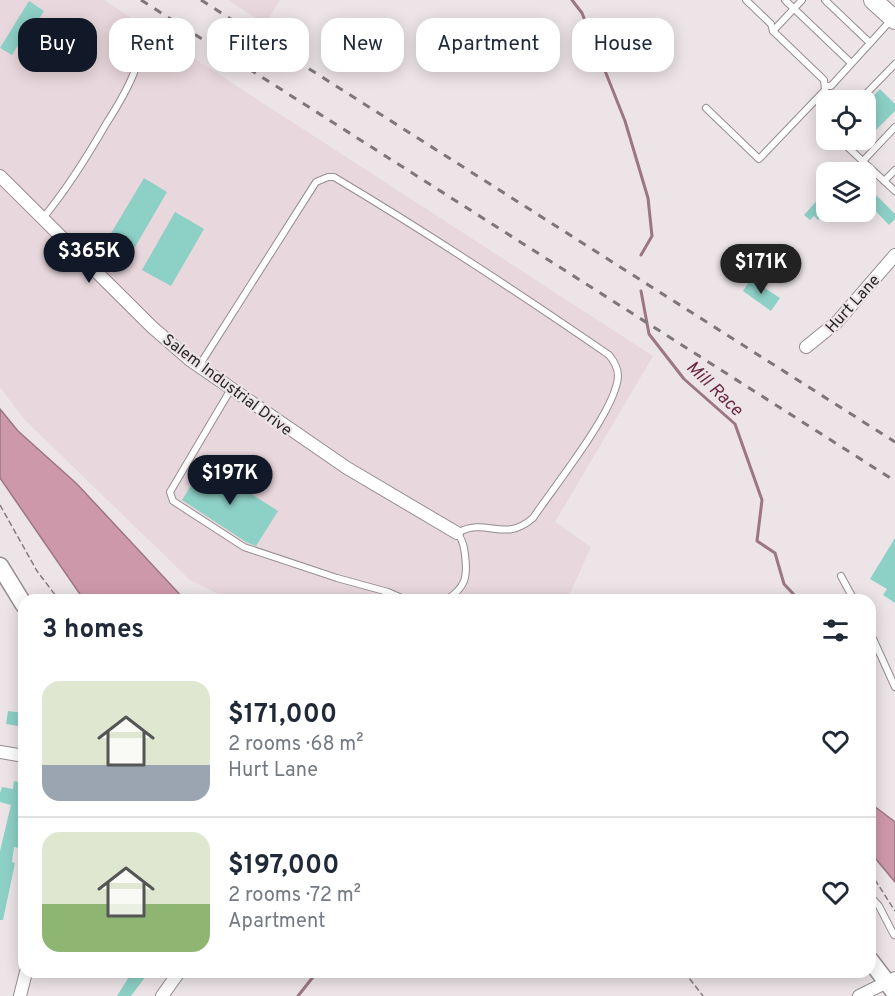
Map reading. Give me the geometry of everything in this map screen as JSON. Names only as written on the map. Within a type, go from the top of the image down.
[{"type":"street","name":"Salem Industrial Drive","points":[[0,176],[152,327],[200,366],[347,468],[457,533]]},
{"type":"street","name":"Hurt Lane","points":[[806,347],[837,322],[895,255]]},
{"type":"street","points":[[0,566],[18,595]]},
{"type":"street","points":[[0,752],[18,755]]},
{"type":"street","points":[[859,996],[892,985],[876,967]]},
{"type":"street","points":[[20,996],[24,978]]},
{"type":"street","points":[[162,996],[175,978]]},
{"type":"lane","points":[[706,108],[759,159],[822,96],[824,80],[773,31],[771,24],[746,0]]},
{"type":"lane","points":[[785,0],[851,63]]},
{"type":"lane","points":[[773,31],[802,0]]},
{"type":"lane","points":[[825,0],[870,43]]},
{"type":"lane","points":[[825,86],[831,86],[870,43],[887,11]]},
{"type":"lane","points":[[870,90],[894,66]]},
{"type":"lane","points":[[43,218],[93,146],[134,72]]},
{"type":"lane","points":[[863,161],[895,127]]},
{"type":"lane","points":[[851,150],[895,191]]},
{"type":"lane","points":[[884,182],[895,170]]},
{"type":"lane","points":[[200,366],[316,182],[321,178],[334,177],[478,266],[609,355],[617,367],[618,375],[604,415],[532,518],[517,528],[508,530],[476,526],[457,533],[463,544],[468,572],[463,587],[454,594]]},
{"type":"lane","points":[[231,389],[170,492],[173,501],[244,547],[284,562],[392,594]]},
{"type":"lane","points":[[841,576],[851,594]]},
{"type":"lane","points":[[876,645],[895,687]]},
{"type":"lane","points":[[876,903],[894,935]]},
{"type":"path","points":[[0,506],[37,571],[54,594]]},
{"type":"path","points":[[876,881],[895,911]]},
{"type":"path","points":[[691,978],[703,996]]},
{"type":"shaded area","points":[[0,0],[104,0],[132,18],[109,18],[109,72],[195,72],[195,59],[207,67],[207,72],[215,72],[653,356],[555,522],[591,547],[570,594],[219,594],[190,580],[24,419],[0,387]]},
{"type":"shaded area","points":[[228,0],[280,0],[269,18],[256,18]]},
{"type":"shaded area","points":[[0,409],[18,431],[77,484],[179,594],[80,594],[0,478]]},
{"type":"shaded area","points":[[876,808],[895,822],[895,882],[876,859]]},
{"type":"building","points":[[29,1],[44,11],[40,18],[19,18]]},
{"type":"building","points":[[18,19],[18,45],[12,55],[0,48]]},
{"type":"building","points":[[880,89],[895,104],[895,111],[876,130],[876,93]]},
{"type":"building","points":[[144,178],[167,192],[128,259],[104,245]]},
{"type":"building","points":[[876,195],[895,214],[895,219],[889,225],[876,211]]},
{"type":"building","points":[[816,202],[816,218],[814,216],[810,220],[804,215]]},
{"type":"building","points":[[175,212],[204,229],[171,286],[142,270]]},
{"type":"building","points":[[751,279],[780,298],[771,311],[743,291]]},
{"type":"building","points":[[204,464],[278,511],[256,546],[246,542],[182,500]]},
{"type":"building","points":[[895,538],[895,603],[883,595],[887,589],[870,579]]},
{"type":"building","points":[[8,711],[18,712],[18,726],[6,724]]},
{"type":"building","points":[[14,781],[18,782],[18,848],[14,847],[12,862],[15,863],[3,920],[0,920],[0,851],[11,805],[0,802],[0,793],[2,787],[13,789]]},
{"type":"building","points":[[128,978],[144,978],[131,996],[117,996]]},
{"type":"waterway","name":"Mill Race","points":[[572,0],[582,13],[625,121],[648,198],[652,236],[641,255]]},
{"type":"waterway","name":"Mill Race","points":[[641,291],[649,334],[684,379],[735,424],[762,500],[757,541],[775,553],[784,584],[793,594]]},
{"type":"waterway","points":[[298,996],[312,978]]},
{"type":"railway","points":[[141,0],[895,481]]},
{"type":"railway","points":[[201,0],[895,442]]}]
